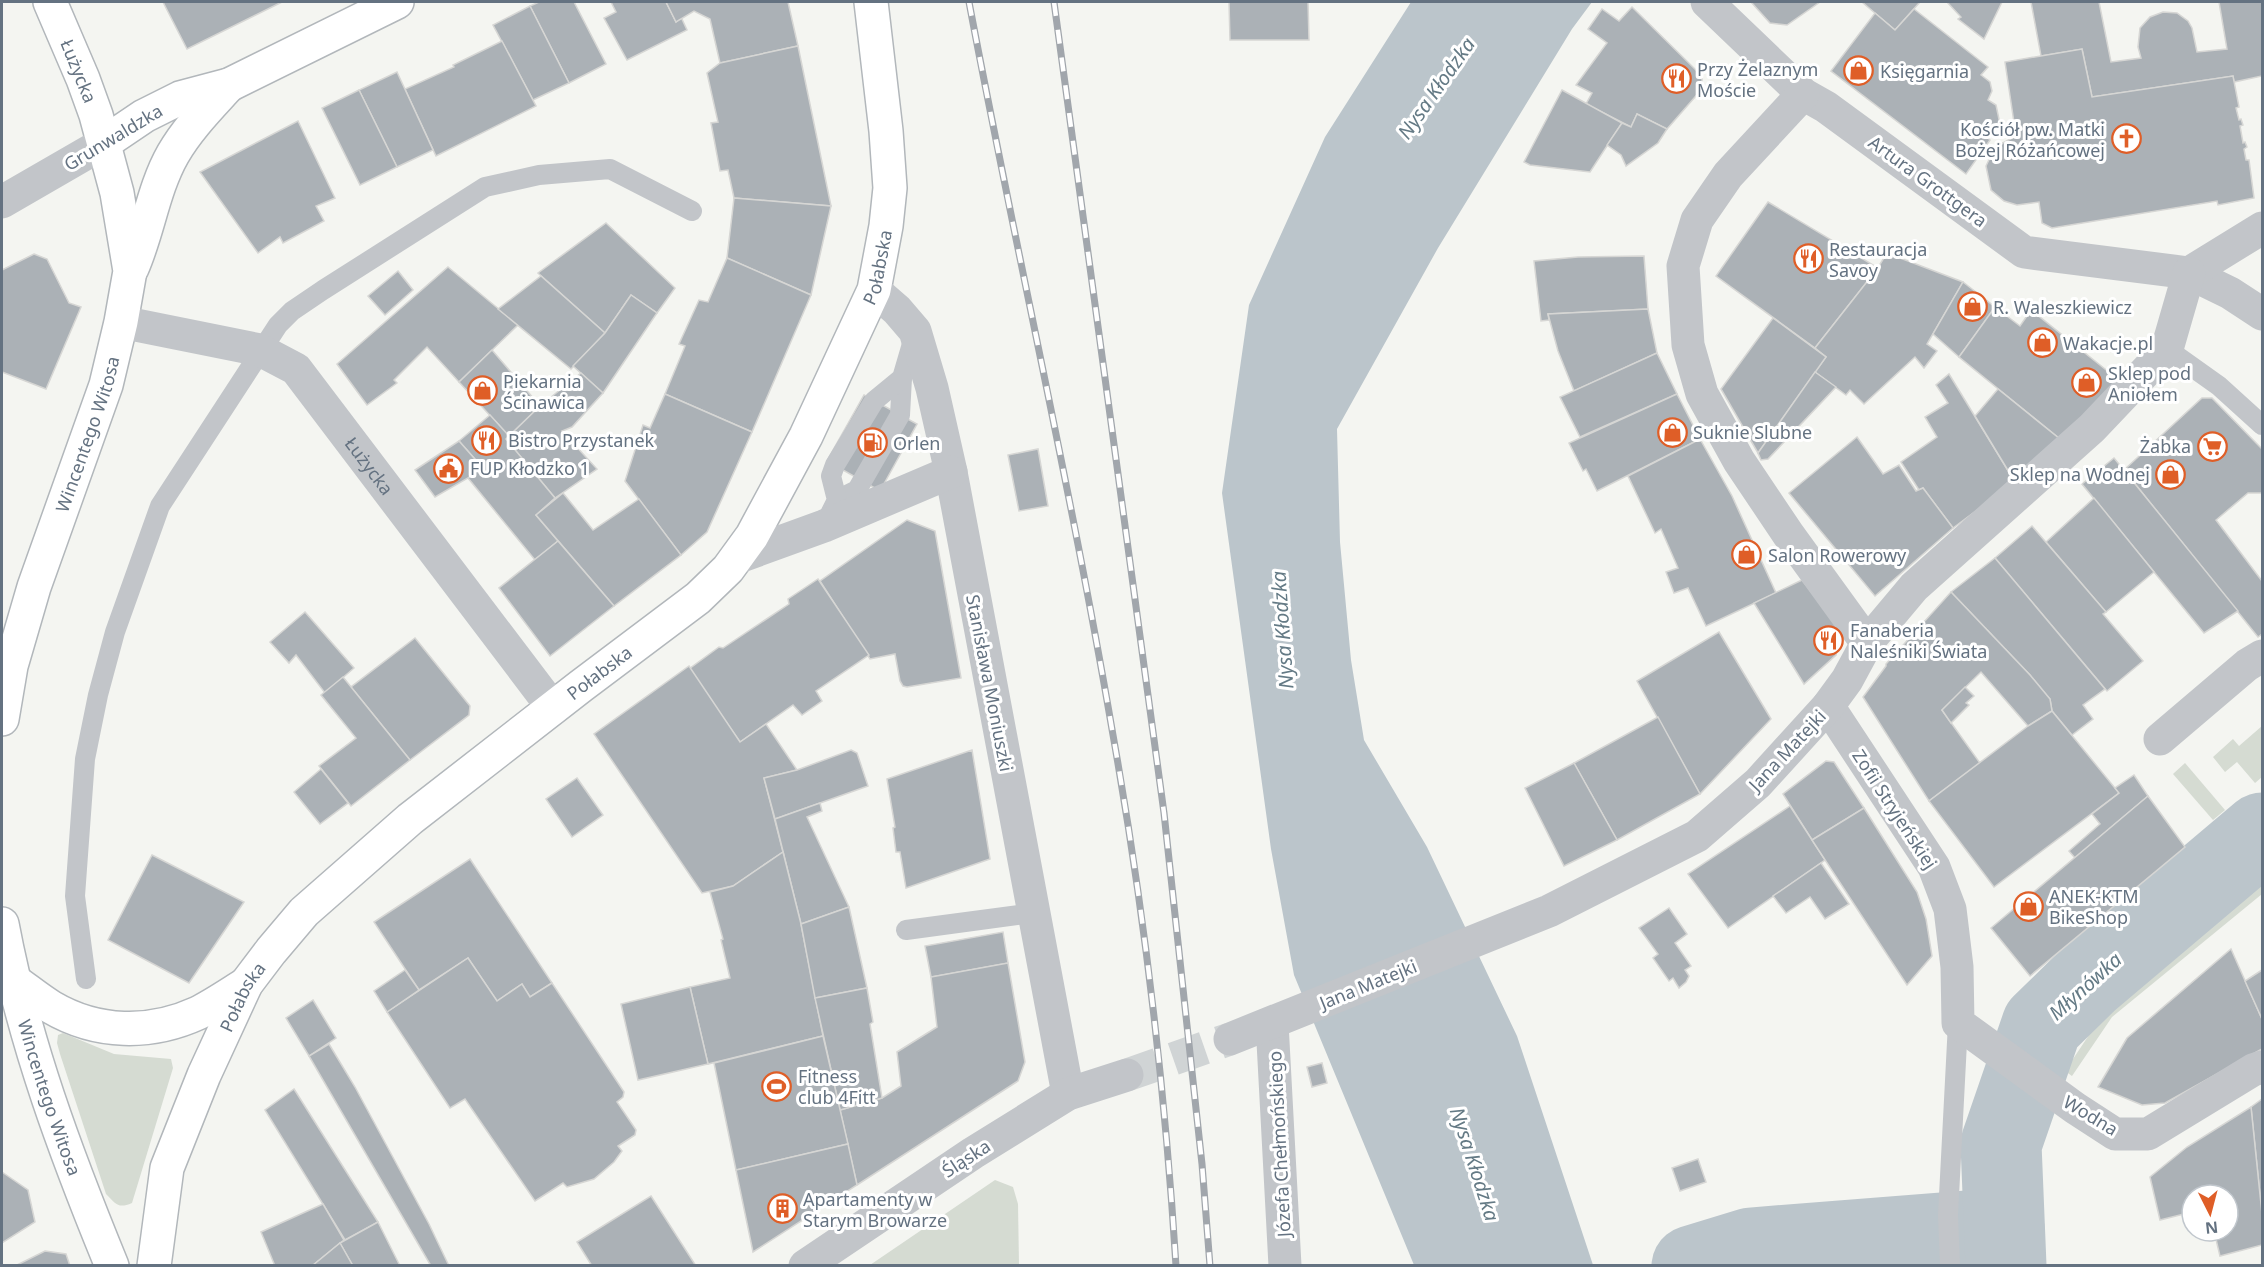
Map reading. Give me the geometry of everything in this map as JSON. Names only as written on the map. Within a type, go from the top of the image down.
[{"type":"main road","name":"Łużycka","points":[[50,2],[83,79],[104,143]]},
{"type":"main road","name":"Grunwaldzka","points":[[104,143],[144,116],[180,98],[229,85],[397,2]]},
{"type":"main road","name":"Połabska","points":[[154,1266],[167,1168],[204,1075],[246,984],[304,912],[410,819],[698,597],[728,570],[752,536],[806,436],[874,290],[886,226],[890,188],[886,131],[871,2]]},
{"type":"main road","name":"Grunwaldzka","points":[[130,271],[173,154],[193,124],[229,85]]},
{"type":"main road","name":"Wincentego Witosa","points":[[2,719],[11,666],[21,629],[55,525],[106,385],[121,322],[130,271],[117,193],[104,143]]},
{"type":"main road","name":"Wincentego Witosa","points":[[2,924],[13,980],[41,1081],[78,1183],[112,1266]]},
{"type":"main road","points":[[13,980],[52,1008],[95,1025],[128,1029],[154,1028],[197,1013],[246,984]]},
{"type":"street","name":"Artura Grottgera","points":[[1707,2],[1803,94],[1826,106],[2024,252],[2189,273],[2230,293],[2262,314]]},
{"type":"street","points":[[1803,94],[1728,175],[1697,220],[1683,266],[1688,345],[1702,394],[1738,461],[1868,643]]},
{"type":"street","name":"Grunwaldzka","points":[[2,202],[104,143]]},
{"type":"street","points":[[2189,273],[2261,229]]},
{"type":"street","name":"Jana Matejki","points":[[1230,1039],[1550,911],[1697,836],[1758,783],[1828,706],[1847,680],[1868,643],[1914,587],[2092,428],[2167,349],[2189,273]]},
{"type":"street","name":"Stanisława Moniuszki","points":[[874,290],[897,310],[915,331],[932,388],[951,472],[1068,1094]]},
{"type":"street","name":"Łużycka","points":[[121,322],[260,350],[296,369],[553,708]]},
{"type":"street","points":[[736,558],[831,513],[951,472]]},
{"type":"street","points":[[2160,740],[2247,665],[2262,656]]},
{"type":"street","name":"Zofii Stryjeńskiej","points":[[1828,706],[1934,867],[1950,909],[1957,967],[1958,1023]]},
{"type":"street","name":"Józefa Chełmońskiego","points":[[1272,1023],[1285,1266]]},
{"type":"street","name":"Wodna","points":[[1958,1023],[2068,1103],[2115,1134],[2148,1134],[2253,1070],[2262,1067]]},
{"type":"street","points":[[1068,1094],[1126,1075]]},
{"type":"street","name":"Śląska","points":[[805,1266],[973,1153],[1068,1094]]},
{"type":"lane","points":[[86,979],[75,896],[85,759],[98,695],[115,632],[160,506],[278,325],[292,311],[485,187],[539,175],[610,169],[692,211]]},
{"type":"lane","points":[[831,513],[857,490],[900,415],[902,378],[915,331]]},
{"type":"lane","points":[[2167,349],[2219,386],[2262,425]]},
{"type":"lane","points":[[831,513],[831,477],[835,465],[874,401],[902,378]]},
{"type":"lane","points":[[906,930],[1033,913]]},
{"type":"lane","name":"Zofii Stryjeńskiej","points":[[1950,1266],[1948,1215],[1958,1023]]},
{"type":"shaded area","points":[[2262,726],[2262,777],[2255,783],[2237,762],[2225,772],[2213,757],[2233,739],[2239,746]]},
{"type":"shaded area","points":[[2185,763],[2225,810],[2213,820],[2173,774]]},
{"type":"shaded area","points":[[2262,873],[2262,894],[2112,1017],[2072,1076],[2065,1071],[2103,1014]]},
{"type":"shaded area","points":[[63,1033],[114,1054],[171,1059],[173,1068],[132,1203],[123,1206],[106,1194],[57,1043],[58,1035]]},
{"type":"shaded area","points":[[995,1180],[1013,1187],[1018,1204],[1019,1265],[870,1265]]},
{"type":"water","name":"Nysa Kłodzka","points":[[1411,2],[1592,2],[1572,29],[1438,248],[1337,429],[1340,542],[1351,660],[1364,740],[1427,847],[1517,1036],[1593,1265],[1414,1265],[1294,975],[1271,849],[1222,493],[1249,305],[1325,137]]},
{"type":"building","points":[[163,2],[282,2],[187,49]]},
{"type":"building","points":[[539,2],[574,2],[606,64],[569,83],[530,6]]},
{"type":"building","points":[[611,2],[666,2],[676,22],[681,17],[687,30],[627,60],[604,18],[616,12]]},
{"type":"building","points":[[666,2],[788,2],[798,46],[720,63],[710,19],[694,11],[676,22]]},
{"type":"building","points":[[1229,2],[1308,2],[1309,40],[1230,40]]},
{"type":"building","points":[[1751,2],[1820,2],[1787,25],[1770,23]]},
{"type":"building","points":[[1862,2],[1920,2],[1895,30]]},
{"type":"building","points":[[1947,2],[2002,2],[1984,39],[1958,19],[1961,17]]},
{"type":"building","points":[[2031,2],[2099,2],[2111,62],[2141,58],[2138,47],[2140,28],[2150,17],[2163,12],[2177,13],[2188,21],[2192,28],[2197,52],[2227,49],[2219,2],[2262,2],[2262,76],[2234,82],[2233,76],[2092,97],[2082,49],[2041,56]]},
{"type":"building","points":[[530,6],[569,83],[533,100],[493,25]]},
{"type":"building","points":[[1632,7],[1702,76],[1702,89],[1667,129],[1637,114],[1631,127],[1586,104],[1592,93],[1576,85],[1607,43],[1588,29],[1602,9],[1619,21]]},
{"type":"building","points":[[1914,9],[1988,67],[1981,75],[1990,82],[1992,91],[1988,100],[1996,105],[2000,124],[1988,138],[1990,140],[1966,174],[1831,71],[1875,13],[1895,30]]},
{"type":"building","points":[[502,41],[536,106],[436,156],[405,89],[454,67],[453,65]]},
{"type":"building","points":[[798,46],[831,206],[734,198],[728,170],[720,171],[711,123],[718,122],[707,73],[720,63]]},
{"type":"building","name":"Kościół pw. Matki Bożej Różańcowej","points":[[2082,49],[2092,97],[2233,76],[2239,107],[2236,108],[2243,125],[2240,126],[2243,143],[2245,142],[2247,147],[2244,149],[2246,160],[2249,160],[2254,198],[2218,205],[2217,201],[2052,228],[2042,223],[2039,202],[2017,205],[2004,201],[1991,190],[1986,166],[1995,147],[2016,136],[2005,62]]},
{"type":"building","points":[[397,72],[433,150],[397,167],[359,90]]},
{"type":"building","points":[[359,90],[397,167],[360,185],[322,108]]},
{"type":"building","points":[[1562,90],[1622,123],[1590,172],[1530,165],[1524,162]]},
{"type":"building","points":[[1637,114],[1667,129],[1658,143],[1626,166],[1621,155],[1607,145],[1622,123],[1631,127]]},
{"type":"building","points":[[298,121],[335,198],[316,206],[324,221],[283,243],[280,237],[258,253],[200,172]]},
{"type":"building","points":[[734,198],[831,206],[811,295],[727,258]]},
{"type":"building","points":[[1768,202],[1878,268],[1815,348],[1716,276]]},
{"type":"building","points":[[606,223],[675,288],[657,313],[631,295],[605,333],[538,273]]},
{"type":"building","points":[[1887,253],[1963,282],[1927,344],[1937,351],[1924,368],[1915,357],[1864,404],[1850,390],[1846,395],[1815,372],[1826,357],[1815,348]]},
{"type":"building","points":[[34,254],[47,259],[69,303],[81,307],[46,389],[2,372],[2,270]]},
{"type":"building","points":[[1644,256],[1648,309],[1548,314],[1549,320],[1541,321],[1534,261],[1578,257]]},
{"type":"building","points":[[727,258],[811,295],[752,432],[665,394],[685,346],[679,344],[699,300],[708,302]]},
{"type":"building","points":[[448,267],[518,325],[459,382],[427,347],[394,380],[397,383],[367,405],[337,364]]},
{"type":"building","points":[[398,271],[413,290],[385,315],[368,296]]},
{"type":"building","points":[[541,276],[605,333],[571,369],[498,309]]},
{"type":"building","points":[[1963,282],[1995,307],[1959,357],[1933,334]]},
{"type":"building","points":[[631,295],[657,313],[603,393],[573,366],[605,333]]},
{"type":"building","points":[[1995,307],[2020,326],[2031,310],[2120,381],[2060,439],[1959,357]]},
{"type":"building","points":[[1648,309],[1657,353],[1574,391],[1558,351],[1548,314]]},
{"type":"building","points":[[1773,318],[1826,357],[1758,453],[1721,389]]},
{"type":"building","points":[[492,350],[540,406],[509,436],[459,382]]},
{"type":"building","points":[[1657,353],[1677,394],[1580,437],[1560,397]]},
{"type":"building","points":[[1815,372],[1836,387],[1768,459],[1761,460],[1758,453]]},
{"type":"building","points":[[581,373],[603,393],[572,427],[562,431],[597,469],[555,498],[506,439],[540,406]]},
{"type":"building","points":[[1949,374],[2015,482],[1953,528],[1923,488],[1919,490],[1901,462],[1937,437],[1925,417],[1948,403],[1936,385]]},
{"type":"building","points":[[1998,389],[2060,439],[2015,482],[1975,416]]},
{"type":"building","points":[[665,394],[752,432],[707,532],[681,555],[625,481],[643,425],[650,428]]},
{"type":"building","points":[[1677,394],[1700,439],[1597,491],[1586,469],[1583,471],[1569,443]]},
{"type":"building","name":"Orlen","points":[[864,395],[917,424],[880,491],[827,461]]},
{"type":"building","points":[[2202,398],[2212,398],[2262,449],[2262,493],[2248,493],[2216,520],[2262,581],[2262,634],[2258,637],[2124,470]]},
{"type":"building","points":[[490,415],[509,436],[506,439],[555,498],[536,515],[558,541],[535,560],[468,478],[481,466],[459,441]]},
{"type":"building","points":[[1857,437],[1883,474],[1899,465],[1916,491],[1923,488],[1953,528],[1875,596],[1789,493]]},
{"type":"building","points":[[1700,439],[1732,496],[1776,593],[1706,626],[1688,588],[1674,593],[1666,572],[1678,568],[1661,529],[1655,533],[1628,476]]},
{"type":"building","name":"FUP Kłodzko 1","points":[[459,441],[481,466],[468,478],[435,497],[415,470]]},
{"type":"building","points":[[1038,449],[1048,506],[1019,511],[1008,455]]},
{"type":"building","points":[[2114,458],[2238,611],[2204,633],[2082,484]]},
{"type":"building","points":[[563,493],[593,530],[639,499],[681,555],[614,606],[536,515]]},
{"type":"building","points":[[2094,498],[2154,572],[2106,612],[2046,542]]},
{"type":"building","points":[[907,520],[935,531],[961,678],[907,687],[903,686],[900,681],[895,654],[870,659],[820,581]]},
{"type":"building","points":[[2032,526],[2106,612],[2103,614],[2143,661],[2107,691],[1995,558]]},
{"type":"building","points":[[558,541],[614,606],[550,656],[499,588]]},
{"type":"building","points":[[1995,558],[2105,689],[2083,705],[2093,719],[2072,735],[2052,711],[2050,699],[2030,675],[1951,592]]},
{"type":"building","points":[[818,579],[869,655],[816,691],[822,701],[802,715],[793,705],[740,742],[689,669],[719,647],[723,648],[789,604],[788,599]]},
{"type":"building","points":[[1802,580],[1840,628],[1836,655],[1804,684],[1754,603]]},
{"type":"building","points":[[1951,592],[2030,675],[2050,699],[2052,711],[2028,726],[1981,672],[1942,710],[1980,763],[1929,801],[1863,697],[1886,664]]},
{"type":"building","points":[[305,612],[354,668],[325,693],[296,655],[289,663],[270,642]]},
{"type":"building","points":[[1719,632],[1771,719],[1700,794],[1637,681]]},
{"type":"building","points":[[415,638],[470,706],[469,715],[410,760],[351,687]]},
{"type":"building","points":[[689,666],[740,742],[766,724],[797,770],[764,778],[783,852],[733,886],[702,893],[594,734]]},
{"type":"building","points":[[343,677],[410,760],[351,806],[319,766],[356,738],[321,695]]},
{"type":"building","points":[[1965,687],[1974,696],[1966,703],[1969,705],[1951,723],[1942,710]]},
{"type":"building","points":[[2052,711],[2119,793],[1994,887],[1929,801],[2028,726]]},
{"type":"building","points":[[1658,717],[1700,794],[1617,840],[1574,763]]},
{"type":"building","points":[[851,750],[857,753],[868,786],[775,819],[764,778],[797,770]]},
{"type":"building","points":[[972,750],[990,859],[906,888],[900,852],[896,852],[893,828],[895,827],[887,779]]},
{"type":"building","points":[[1826,761],[1834,762],[1864,808],[1812,840],[1783,794]]},
{"type":"building","points":[[1574,763],[1617,840],[1564,866],[1525,788]]},
{"type":"building","points":[[321,769],[348,803],[320,824],[294,792]]},
{"type":"building","points":[[2134,775],[2148,796],[2075,858],[2069,851],[2100,824],[2092,814],[2119,793],[2115,788]]},
{"type":"building","points":[[577,778],[603,815],[572,837],[546,799]]},
{"type":"building","points":[[2148,796],[2185,847],[2030,976],[1991,928]]},
{"type":"building","points":[[820,803],[822,811],[807,817],[849,907],[801,924],[775,819]]},
{"type":"building","points":[[1790,806],[1825,860],[1728,928],[1688,874]]},
{"type":"building","points":[[1864,808],[1917,892],[1926,919],[1932,956],[1907,985],[1812,840]]},
{"type":"building","points":[[783,852],[801,924],[823,1036],[708,1064],[690,987],[730,978],[721,940],[723,939],[710,892],[733,886]]},
{"type":"building","points":[[152,855],[244,902],[189,983],[108,940]]},
{"type":"building","points":[[470,859],[552,983],[530,997],[522,984],[497,1001],[468,958],[419,990],[374,922]]},
{"type":"building","points":[[1821,863],[1849,904],[1825,919],[1810,897],[1786,913],[1773,896]]},
{"type":"building","points":[[849,907],[867,988],[815,998],[801,924]]},
{"type":"building","points":[[1669,908],[1687,934],[1675,943],[1691,966],[1685,970],[1689,976],[1679,988],[1673,978],[1669,981],[1653,958],[1658,954],[1639,928]]},
{"type":"building","points":[[1003,932],[1008,963],[931,977],[925,946]]},
{"type":"building","points":[[2231,949],[2262,1019],[2262,1049],[2165,1103],[2142,1105],[2098,1087],[2127,1038]]},
{"type":"building","points":[[468,958],[497,1001],[522,984],[530,997],[552,983],[624,1092],[623,1097],[617,1102],[636,1130],[635,1135],[618,1146],[622,1151],[614,1162],[594,1179],[567,1187],[563,1183],[535,1201],[465,1099],[450,1108],[387,1012]]},
{"type":"building","points":[[1008,963],[1025,1062],[1018,1081],[857,1185],[840,1110],[882,1098],[901,1086],[897,1052],[937,1027],[931,977]]},
{"type":"building","points":[[405,970],[419,990],[387,1012],[374,991]]},
{"type":"building","points":[[2262,970],[2262,1019],[2245,981]]},
{"type":"building","points":[[690,987],[708,1064],[638,1080],[621,1004]]},
{"type":"building","points":[[867,988],[873,1022],[870,1024],[882,1098],[840,1110],[815,998]]},
{"type":"building","points":[[313,1000],[336,1038],[309,1056],[286,1018]]},
{"type":"building","name":"Fitness club 4Fitt","points":[[823,1036],[848,1144],[736,1170],[714,1063]]},
{"type":"building","points":[[329,1044],[355,1087],[429,1224],[449,1266],[431,1266],[309,1056]]},
{"type":"building","points":[[1322,1063],[1327,1083],[1312,1087],[1307,1067]]},
{"type":"building","points":[[294,1089],[378,1222],[345,1240],[265,1110]]},
{"type":"building","points":[[2262,1099],[2262,1204],[2261,1205],[2251,1107]]},
{"type":"building","points":[[2251,1107],[2262,1214],[2262,1245],[2220,1256],[2217,1243],[2240,1243],[2240,1183],[2180,1183],[2180,1215],[2160,1220],[2150,1177],[2187,1147]]},
{"type":"building","name":"Apartamenty w Starym Browarze","points":[[848,1144],[857,1185],[753,1252],[736,1170]]},
{"type":"building","points":[[1698,1159],[1706,1182],[1680,1191],[1672,1168]]},
{"type":"building","points":[[2,1172],[28,1190],[35,1222],[2,1243]]},
{"type":"building","points":[[651,1196],[696,1266],[592,1266],[577,1242]]},
{"type":"building","points":[[323,1204],[344,1240],[312,1266],[275,1266],[261,1232]]},
{"type":"building","points":[[378,1222],[400,1266],[353,1266],[340,1243]]},
{"type":"building","points":[[340,1243],[353,1266],[312,1266]]},
{"type":"building","points":[[45,1251],[66,1254],[70,1266],[15,1266]]},
{"type":"waterway","name":"Młynówka","points":[[2006,1266],[2001,1144],[2042,1025],[2088,980],[2262,833]]},
{"type":"waterway","points":[[1692,1266],[1751,1248],[2004,1228]]},
{"type":"tunnel","points":[[1127,1075],[1230,1039]]},
{"type":"railway","points":[[969,2],[1097,643],[1124,801],[1152,999],[1166,1133],[1176,1266]]},
{"type":"railway","points":[[1054,2],[1164,813],[1202,1164],[1210,1266]]},
{"type":"place","name":"Księgarnia","points":[[1859,71]]},
{"type":"place","name":"Przy Żelaznym Moście","points":[[1676,79]]},
{"type":"place","name":"Kościół pw. Matki Bożej Różańcowej","points":[[2126,139]]},
{"type":"place","name":"Restauracja Savoy","points":[[1808,259]]},
{"type":"place","name":"R. Waleszkiewicz","points":[[1972,307]]},
{"type":"place","name":"Wakacje.pl","points":[[2042,343]]},
{"type":"place","name":"Sklep pod Aniołem","points":[[2087,383]]},
{"type":"place","name":"Piekarnia Ścinawica","points":[[482,391]]},
{"type":"place","name":"Suknie Slubne","points":[[1672,432]]},
{"type":"place","name":"Bistro Przystanek","points":[[487,440]]},
{"type":"place","name":"Orlen","points":[[872,443]]},
{"type":"place","name":"Żabka","points":[[2212,446]]},
{"type":"place","name":"FUP Kłodzko 1","points":[[449,468]]},
{"type":"place","name":"Sklep na Wodnej","points":[[2171,474]]},
{"type":"place","name":"Salon Rowerowy","points":[[1747,555]]},
{"type":"place","name":"Fanaberia Naleśniki Świata","points":[[1829,640]]},
{"type":"place","name":"ANEK-KTM BikeShop","points":[[2028,906]]},
{"type":"place","name":"Fitness club 4Fitt","points":[[777,1086]]},
{"type":"place","name":"Apartamenty w Starym Browarze","points":[[782,1209]]}]
